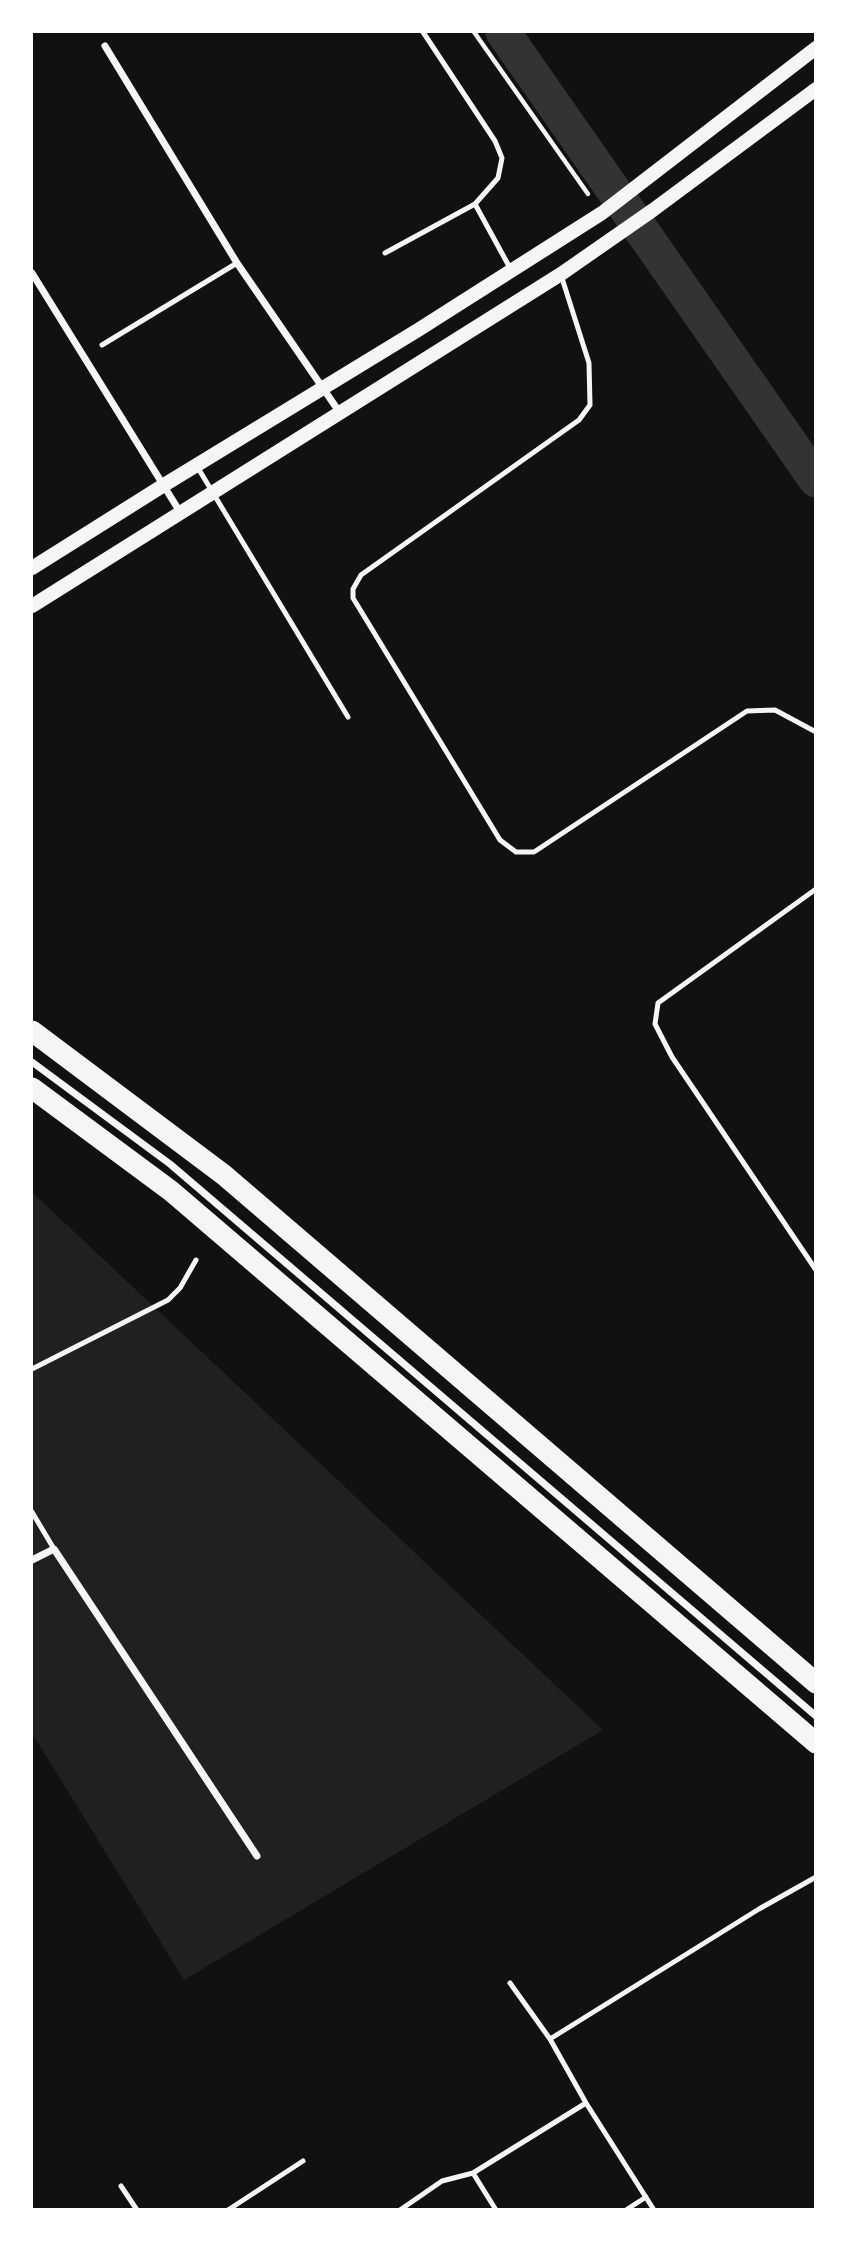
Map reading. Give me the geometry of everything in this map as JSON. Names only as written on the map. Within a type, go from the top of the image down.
[{"type":"highway","points":[[32,1031],[224,1175],[816,1683]]},
{"type":"highway","points":[[32,1088],[171,1191],[816,1743]]},
{"type":"main road","points":[[32,568],[602,213],[816,48]]},
{"type":"main road","points":[[32,606],[561,274],[619,235],[816,89]]},
{"type":"street","points":[[105,46],[237,263],[340,413]]},
{"type":"street","points":[[32,273],[180,512]]},
{"type":"street","points":[[32,1062],[186,1177],[816,1716]]},
{"type":"street","points":[[32,1560],[54,1549],[257,1856]]},
{"type":"lane","points":[[384,253],[475,204],[498,178],[502,158],[495,141],[423,32]]},
{"type":"lane","points":[[475,204],[512,271]]},
{"type":"lane","points":[[102,345],[237,263]]},
{"type":"lane","points":[[561,274],[589,363],[590,405],[579,420],[361,575],[353,589],[353,598],[500,839],[516,852],[534,852],[747,711],[775,710],[816,732]]},
{"type":"lane","points":[[196,465],[348,717]]},
{"type":"lane","points":[[816,889],[657,1003],[655,1024],[672,1057],[816,1270]]},
{"type":"lane","points":[[32,1369],[168,1300],[180,1288],[196,1260]]},
{"type":"lane","points":[[32,1512],[54,1549]]},
{"type":"lane","points":[[550,2039],[759,1909],[816,1877]]},
{"type":"lane","points":[[510,1983],[550,2039],[586,2103],[654,2210]]},
{"type":"lane","points":[[400,2210],[442,2181],[474,2173],[586,2103]]},
{"type":"lane","points":[[228,2210],[303,2161]]},
{"type":"lane","points":[[474,2173],[496,2210]]},
{"type":"lane","points":[[121,2186],[137,2210]]},
{"type":"lane","points":[[626,2210],[646,2197]]},
{"type":"path","points":[[474,32],[602,213]]},
{"type":"shaded area","points":[[32,1192],[603,1730],[184,1980],[32,1733]]},
{"type":"waterway","points":[[503,32],[816,480]]}]
